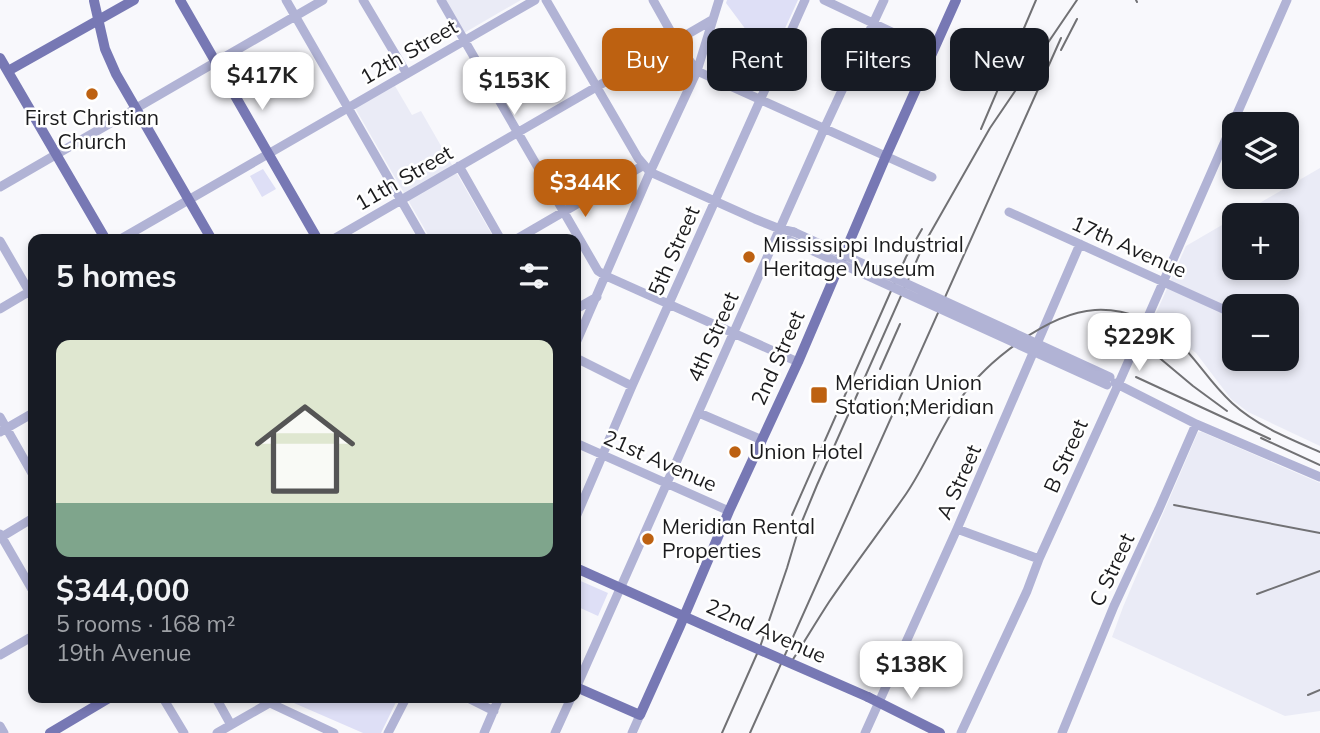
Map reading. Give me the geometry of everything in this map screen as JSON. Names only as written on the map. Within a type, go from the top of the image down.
[{"type":"main road","points":[[4,73],[134,0]]},
{"type":"main road","points":[[180,0],[315,234]]},
{"type":"main road","name":"2nd Street","points":[[936,42],[956,0]]},
{"type":"main road","points":[[94,1],[101,9],[111,13]]},
{"type":"main road","points":[[94,1],[100,35],[109,59],[208,234]]},
{"type":"main road","points":[[0,58],[4,73],[103,234]]},
{"type":"main road","name":"2nd Street","points":[[640,715],[729,511],[798,362],[914,91]]},
{"type":"main road","name":"22nd Avenue","points":[[581,570],[868,697],[940,733]]},
{"type":"main road","points":[[581,690],[640,715]]},
{"type":"main road","points":[[50,733],[94,703]]},
{"type":"street","points":[[286,0],[421,234]]},
{"type":"street","points":[[0,187],[323,0]]},
{"type":"street","points":[[363,0],[407,74]]},
{"type":"street","points":[[441,0],[576,234]]},
{"type":"street","name":"12th Street","points":[[128,234],[535,0]]},
{"type":"street","points":[[546,0],[647,169],[1118,385],[1196,424],[1320,477]]},
{"type":"street","points":[[653,0],[669,28]]},
{"type":"street","points":[[581,332],[606,276],[647,169],[697,71],[719,0]]},
{"type":"street","name":"5th Street","points":[[581,506],[805,0]]},
{"type":"street","points":[[824,0],[883,28]]},
{"type":"street","name":"4th Street","points":[[581,677],[884,0]]},
{"type":"street","name":"B Street","points":[[961,733],[1027,591],[1287,0]]},
{"type":"street","name":"11th Street","points":[[693,31],[712,20]]},
{"type":"street","points":[[693,65],[697,71],[932,177]]},
{"type":"street","name":"11th Street","points":[[342,234],[602,83]]},
{"type":"street","points":[[459,166],[498,234]]},
{"type":"street","points":[[525,234],[647,169]]},
{"type":"street","name":"17th Avenue","points":[[1009,212],[1222,309]]},
{"type":"street","points":[[0,241],[28,286]]},
{"type":"street","points":[[581,242],[598,271],[606,276],[798,362]]},
{"type":"street","name":"A Street","points":[[865,733],[957,530],[1080,244]]},
{"type":"street","points":[[0,309],[28,295]]},
{"type":"street","points":[[581,306],[597,297]]},
{"type":"street","points":[[581,360],[632,386]]},
{"type":"street","points":[[699,413],[762,440]]},
{"type":"street","points":[[3,430],[28,416]]},
{"type":"street","points":[[0,417],[3,430],[28,468]]},
{"type":"street","name":"C Street","points":[[1062,733],[1114,606],[1196,424]]},
{"type":"street","name":"21st Avenue","points":[[581,445],[729,511]]},
{"type":"street","points":[[28,521],[1,536],[28,582]]},
{"type":"street","points":[[957,530],[1039,559]]},
{"type":"street","points":[[0,655],[28,639]]},
{"type":"street","points":[[166,703],[184,733]]},
{"type":"street","points":[[219,703],[231,725]]},
{"type":"street","points":[[217,733],[266,703]]},
{"type":"street","points":[[277,703],[334,733]]},
{"type":"street","points":[[388,733],[403,703]]},
{"type":"street","points":[[478,703],[494,711]]},
{"type":"street","points":[[484,733],[497,703]]},
{"type":"street","points":[[555,733],[569,703]]},
{"type":"street","points":[[632,733],[640,715]]},
{"type":"street","points":[[0,726],[4,733]]},
{"type":"shaded area","points":[[445,0],[521,0],[464,33]]},
{"type":"shaded area","points":[[727,0],[798,0],[785,28],[745,28],[726,3]]},
{"type":"shaded area","points":[[395,86],[412,115],[421,111],[492,234],[428,234],[355,108]]},
{"type":"shaded area","points":[[1320,168],[1320,446],[1248,412],[1231,399],[1196,353],[1153,320],[1186,246],[1222,225],[1222,280],[1299,280],[1299,203],[1260,203],[1284,189],[1299,189],[1299,180]]},
{"type":"shaded area","points":[[263,169],[276,189],[262,197],[250,176]]},
{"type":"shaded area","points":[[1198,432],[1320,483],[1320,711],[1285,716],[1112,637]]},
{"type":"shaded area","points":[[581,581],[608,593],[598,616],[581,608]]},
{"type":"shaded area","points":[[294,703],[396,703],[381,733],[363,733]]},
{"type":"railway","points":[[981,129],[1036,0]]},
{"type":"railway","points":[[722,733],[760,647],[798,531],[817,485],[924,244],[990,128],[1077,0]]},
{"type":"railway","points":[[1061,50],[1077,19]]},
{"type":"railway","points":[[750,733],[1061,38]]},
{"type":"railway","points":[[792,515],[906,257],[922,229]]},
{"type":"railway","points":[[790,664],[829,602],[906,494],[961,398],[1002,355],[1039,329],[1058,320],[1077,313],[1107,310],[1130,314],[1157,326],[1181,345],[1220,391],[1252,419],[1320,452]]},
{"type":"railway","points":[[880,369],[900,324]]},
{"type":"railway","points":[[1156,355],[1227,411]]},
{"type":"railway","points":[[1136,377],[1270,439]]},
{"type":"railway","points":[[1261,438],[1320,465]]},
{"type":"railway","points":[[1174,505],[1320,533]]},
{"type":"railway","points":[[1257,594],[1320,571]]},
{"type":"railway","points":[[1308,695],[1320,690]]},
{"type":"place","name":"First Christian Church","points":[[92,94]]},
{"type":"place","name":"Mississippi Industrial Heritage Museum","points":[[749,257]]},
{"type":"place","name":"Meridian Union Station;Meridian","points":[[819,395]]},
{"type":"place","name":"Union Hotel","points":[[735,452]]},
{"type":"place","name":"Meridian Rental Properties","points":[[648,539]]}]
